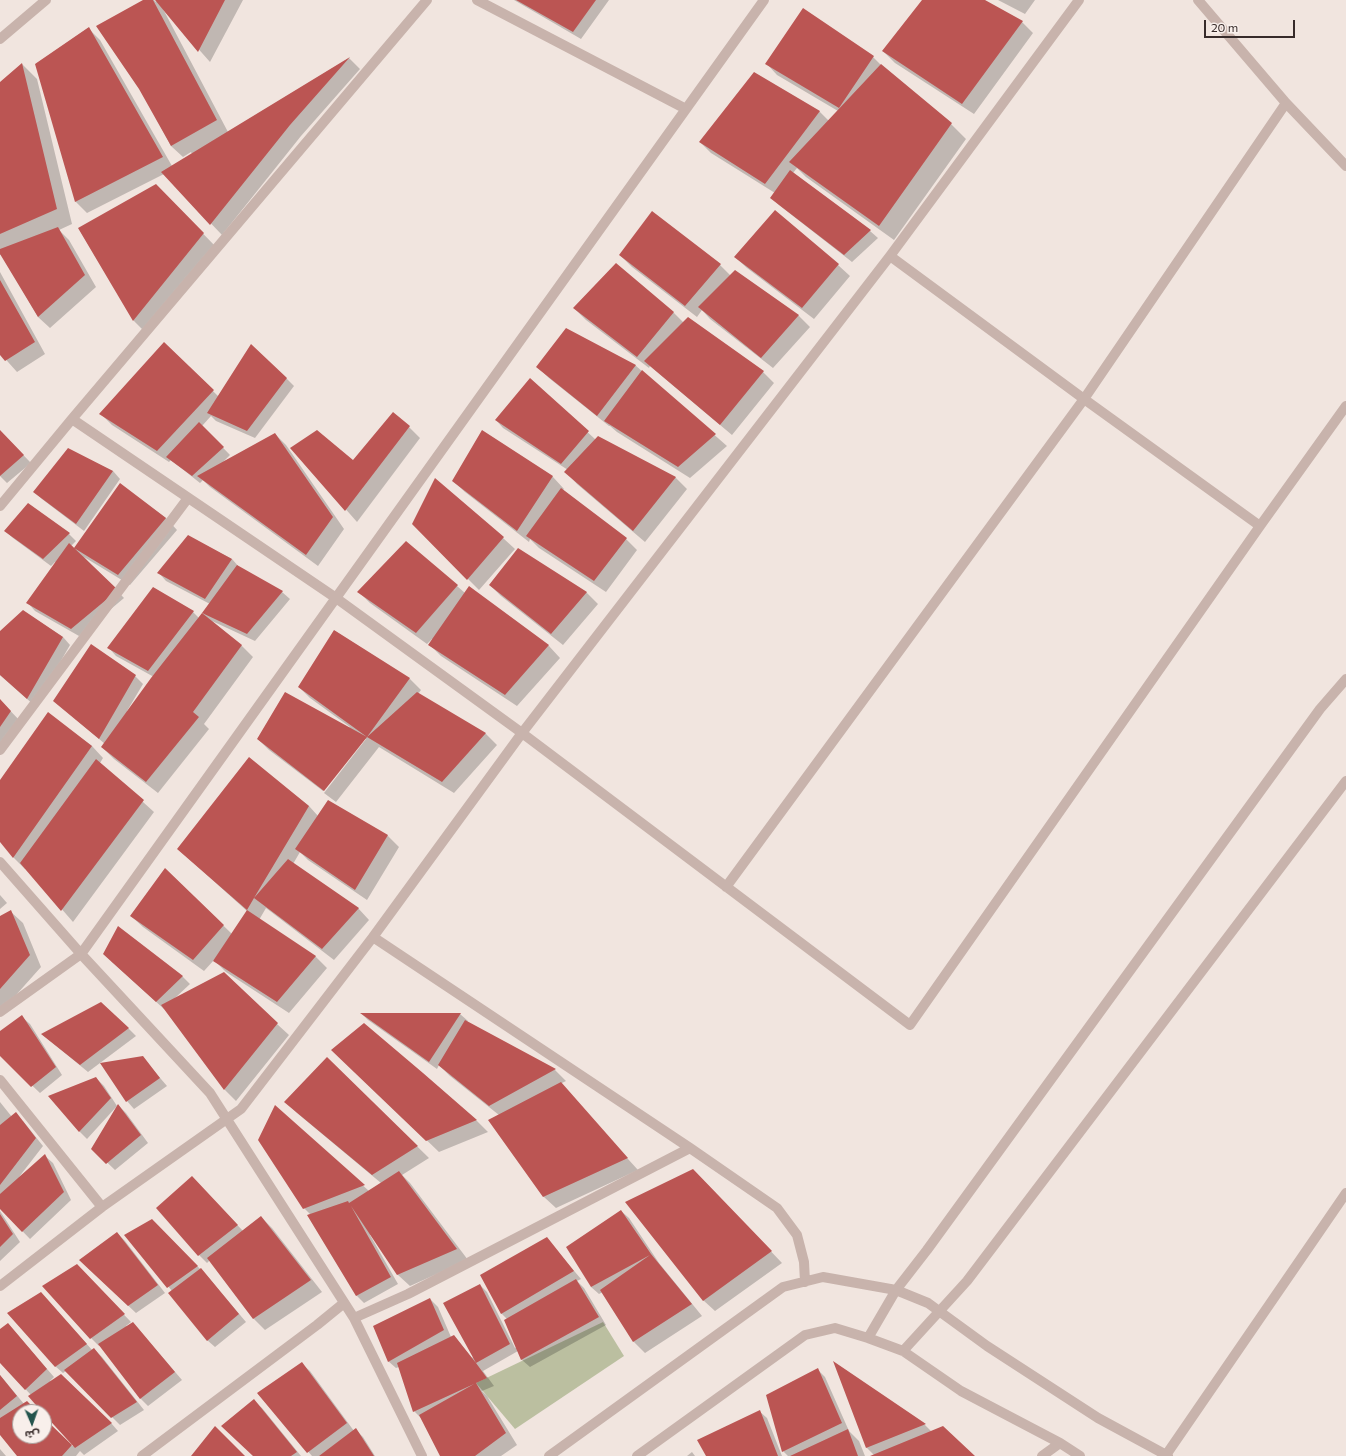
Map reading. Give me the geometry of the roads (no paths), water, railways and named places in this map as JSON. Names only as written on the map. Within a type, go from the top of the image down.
[{"type":"street","points":[[0,39],[46,0]]},
{"type":"street","points":[[2,499],[72,419],[427,0]]},
{"type":"street","points":[[477,0],[686,109]]},
{"type":"street","points":[[0,1012],[81,954],[764,0]]},
{"type":"street","points":[[0,1286],[102,1207],[241,1109],[373,937],[522,733],[890,256],[1079,0]]},
{"type":"street","points":[[1198,0],[1286,103],[1346,166]]},
{"type":"street","points":[[726,887],[1084,399],[1286,103]]},
{"type":"street","points":[[890,256],[1260,526]]},
{"type":"street","points":[[72,419],[336,598],[522,733],[910,1025],[1260,526],[1346,406]]},
{"type":"street","points":[[0,750],[188,498]]},
{"type":"street","points":[[868,1338],[896,1290],[927,1250],[1320,709],[1346,679]]},
{"type":"street","points":[[903,1351],[967,1281],[1346,781]]},
{"type":"street","points":[[0,862],[81,954],[210,1093],[354,1318],[422,1456]]},
{"type":"street","points":[[373,937],[690,1148],[777,1208],[798,1235],[804,1262],[805,1282]]},
{"type":"street","points":[[0,1080],[102,1207]]},
{"type":"street","points":[[354,1318],[408,1294],[690,1148]]},
{"type":"street","points":[[549,1456],[783,1287],[823,1277],[896,1290],[928,1303],[987,1346],[1098,1418],[1167,1456],[1346,1193]]},
{"type":"street","points":[[142,1456],[317,1325],[344,1303]]},
{"type":"street","points":[[637,1456],[806,1335],[835,1328],[903,1351],[961,1391],[1060,1443],[1080,1456]]},
{"type":"street","points":[[1042,1456],[1060,1443]]}]
